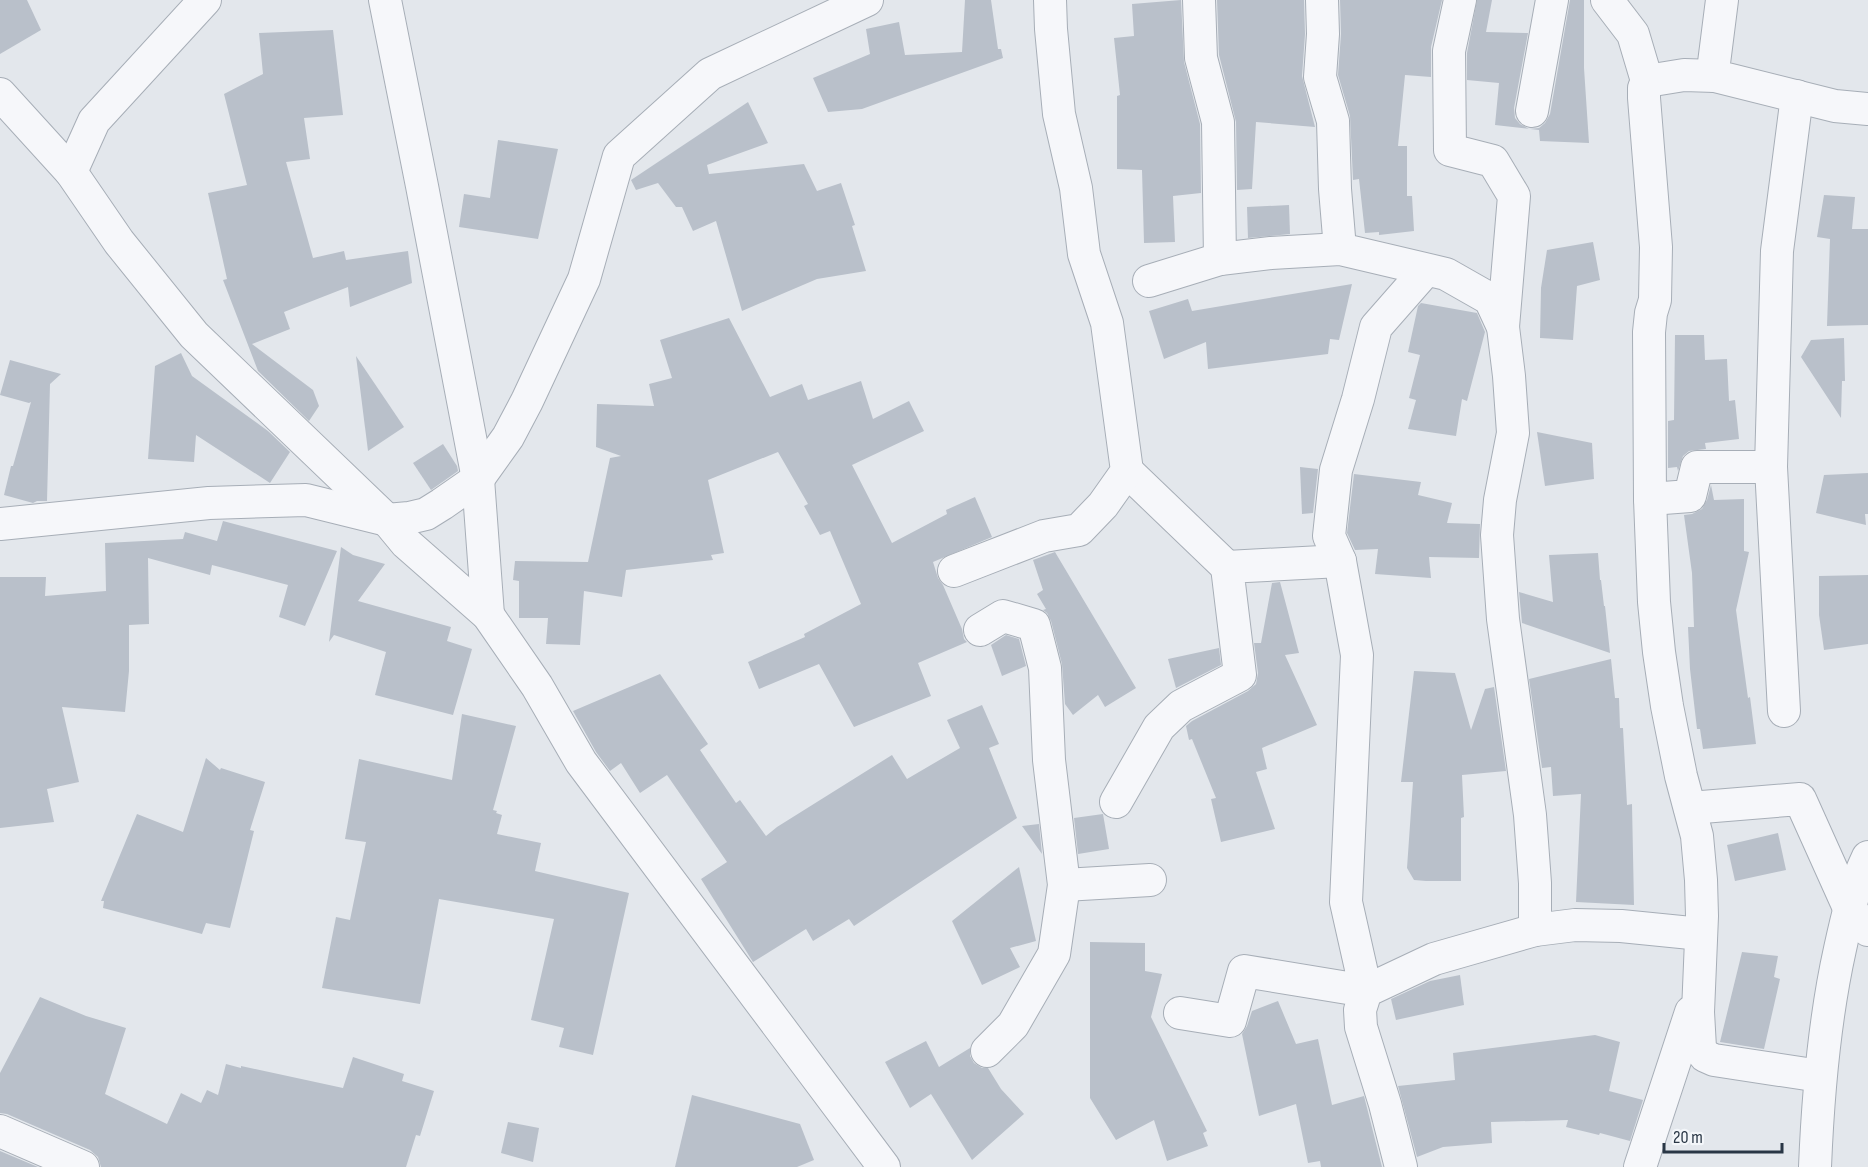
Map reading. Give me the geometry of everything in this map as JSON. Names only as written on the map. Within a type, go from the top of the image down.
[{"type":"street","points":[[70,172],[94,121],[204,0]]},
{"type":"street","points":[[385,0],[478,478],[488,615]]},
{"type":"street","points":[[0,524],[209,503],[306,500],[387,520],[409,519],[426,514],[478,478],[512,428],[558,337],[584,279],[620,156],[710,74],[867,0]]},
{"type":"street","points":[[1050,0],[1059,114],[1076,188],[1084,254],[1107,323],[1127,471],[1227,567],[1240,675],[1181,706],[1159,727],[1116,802]]},
{"type":"street","points":[[1199,0],[1201,58],[1218,122],[1220,259]]},
{"type":"street","points":[[1322,0],[1323,34],[1320,76],[1332,121],[1340,249]]},
{"type":"street","points":[[1460,0],[1449,51],[1450,150],[1493,161],[1514,196],[1503,327],[1513,433],[1500,500],[1497,535],[1503,619],[1530,815],[1535,930]]},
{"type":"street","points":[[1532,111],[1552,0]]},
{"type":"street","points":[[1607,0],[1633,34],[1647,81],[1644,98],[1656,247],[1655,300],[1649,332],[1650,499],[1654,602],[1667,706],[1697,836],[1701,880],[1700,1048],[1705,1056],[1714,1060],[1820,1076]]},
{"type":"street","points":[[1715,76],[1714,63],[1722,0]]},
{"type":"street","points":[[1647,81],[1684,75],[1715,76],[1835,106],[1868,109]]},
{"type":"street","points":[[0,94],[70,172],[119,242],[194,335],[387,520],[406,543],[488,615],[537,686],[580,762],[884,1167]]},
{"type":"street","points":[[1784,711],[1771,467],[1777,251],[1797,96]]},
{"type":"street","points":[[1149,281],[1220,259],[1340,249],[1446,274],[1490,299],[1503,327]]},
{"type":"street","points":[[1401,1167],[1382,1093],[1361,1026],[1360,1010],[1366,991],[1346,902],[1357,655],[1340,561],[1329,536],[1336,470],[1359,399],[1376,327],[1426,270]]},
{"type":"street","points":[[1650,499],[1690,496],[1697,467],[1771,467]]},
{"type":"street","points":[[954,571],[1044,536],[1079,530],[1103,505],[1127,471]]},
{"type":"street","points":[[1227,567],[1340,561]]},
{"type":"street","points":[[980,630],[1004,616],[1034,625],[1045,668],[1049,760],[1064,885],[1054,954],[1013,1025],[987,1051]]},
{"type":"street","points":[[1690,808],[1800,799],[1858,919]]},
{"type":"street","points":[[1815,1167],[1820,1076],[1835,974],[1858,919],[1868,857]]},
{"type":"street","points":[[1064,885],[1149,880]]},
{"type":"street","points":[[1180,1013],[1230,1020],[1244,971],[1366,991],[1434,959],[1535,930],[1575,925],[1598,925],[1701,934]]},
{"type":"street","points":[[1640,1167],[1699,986]]},
{"type":"street","points":[[0,1131],[83,1167]]},
{"type":"building","points":[[0,0],[27,0],[41,30],[0,54]]},
{"type":"building","points":[[965,0],[991,0],[998,49],[1001,49],[1003,58],[862,109],[828,112],[813,78],[870,54],[866,29],[899,22],[905,55],[962,52]]},
{"type":"building","points":[[1181,0],[1184,62],[1200,124],[1201,193],[1173,196],[1175,242],[1144,243],[1142,170],[1117,169],[1117,96],[1120,95],[1114,38],[1134,36],[1132,4]]},
{"type":"building","points":[[1217,0],[1304,0],[1305,34],[1302,76],[1315,127],[1256,122],[1252,189],[1237,190],[1236,122],[1219,55]]},
{"type":"building","points":[[1340,0],[1442,0],[1431,47],[1431,77],[1405,75],[1398,146],[1407,146],[1407,196],[1412,196],[1414,231],[1379,235],[1379,232],[1365,233],[1359,179],[1353,180],[1350,116],[1338,75],[1341,34]]},
{"type":"building","points":[[1477,0],[1492,0],[1486,32],[1528,33],[1514,108],[1515,118],[1529,129],[1495,125],[1499,83],[1467,80],[1467,53]]},
{"type":"building","points":[[1570,0],[1584,0],[1584,68],[1589,143],[1540,141],[1539,130],[1530,129],[1539,128],[1550,114]]},
{"type":"building","points":[[333,30],[343,115],[304,118],[310,159],[286,162],[313,258],[344,251],[346,260],[408,251],[412,283],[350,307],[348,287],[284,312],[290,329],[252,344],[313,390],[319,406],[309,421],[258,371],[223,280],[227,279],[208,193],[247,185],[224,94],[263,74],[259,33]]},
{"type":"building","points":[[748,102],[768,143],[707,165],[709,174],[804,164],[817,191],[841,183],[855,225],[852,226],[866,271],[817,279],[742,311],[716,221],[693,231],[682,207],[676,207],[658,183],[636,190],[631,180]]},
{"type":"building","points":[[498,140],[558,149],[538,239],[459,227],[464,194],[490,198]]},
{"type":"building","points":[[1824,195],[1855,197],[1852,229],[1868,229],[1868,325],[1827,326],[1830,239],[1817,237]]},
{"type":"building","points":[[1289,205],[1290,234],[1248,238],[1247,207]]},
{"type":"building","points":[[1593,242],[1600,280],[1577,286],[1573,340],[1540,338],[1541,288],[1547,250]]},
{"type":"building","points":[[1352,284],[1339,340],[1330,339],[1328,354],[1208,369],[1206,342],[1164,359],[1149,311],[1188,299],[1192,311]]},
{"type":"building","points":[[1421,303],[1477,313],[1485,332],[1467,401],[1462,399],[1456,436],[1408,429],[1416,400],[1409,398],[1420,355],[1408,352],[1418,306]]},
{"type":"building","points":[[729,318],[770,397],[802,384],[808,400],[861,381],[873,419],[909,401],[924,431],[852,465],[892,543],[947,514],[946,510],[975,497],[992,537],[933,562],[967,642],[918,663],[931,696],[854,727],[819,664],[759,689],[748,662],[805,637],[804,634],[861,604],[830,531],[820,535],[804,506],[808,504],[778,452],[708,480],[724,553],[711,555],[713,560],[626,570],[622,597],[584,591],[580,645],[546,644],[548,618],[519,618],[519,581],[513,580],[515,561],[588,562],[610,458],[621,456],[596,447],[597,404],[654,406],[649,384],[672,378],[660,340]]},
{"type":"building","points":[[1675,335],[1704,335],[1705,360],[1727,359],[1729,401],[1735,400],[1739,439],[1705,443],[1706,449],[1689,451],[1683,456],[1678,471],[1677,467],[1668,468],[1668,421],[1674,420]]},
{"type":"building","points":[[1844,338],[1845,381],[1842,381],[1841,418],[1801,357],[1811,340]]},
{"type":"building","points":[[181,353],[192,376],[268,431],[290,452],[270,483],[196,435],[194,462],[148,459],[155,366]]},
{"type":"building","points":[[356,356],[404,427],[368,451]]},
{"type":"building","points":[[10,360],[61,374],[50,384],[47,501],[33,503],[4,495],[31,402],[0,395]]},
{"type":"building","points":[[1537,432],[1592,443],[1594,479],[1545,486]]},
{"type":"building","points":[[443,444],[458,471],[431,490],[413,463]]},
{"type":"building","points":[[1300,467],[1318,469],[1313,513],[1302,514]]},
{"type":"building","points":[[1868,473],[1866,525],[1816,513],[1824,475]]},
{"type":"building","points":[[1354,474],[1421,482],[1418,495],[1452,503],[1447,523],[1480,524],[1479,558],[1429,557],[1431,578],[1375,574],[1378,549],[1355,550],[1347,533]]},
{"type":"building","points":[[1711,485],[1714,500],[1744,499],[1744,551],[1749,552],[1736,610],[1756,744],[1703,749],[1700,729],[1697,729],[1690,669],[1688,627],[1694,627],[1692,573],[1684,515],[1702,509]]},
{"type":"building","points":[[223,521],[337,551],[305,626],[279,617],[288,585],[212,565],[210,575],[148,558],[149,624],[129,625],[129,671],[125,712],[62,707],[79,782],[47,789],[54,822],[0,828],[0,577],[46,577],[45,596],[106,591],[105,543],[183,539],[185,532],[217,541]]},
{"type":"building","points":[[341,547],[353,555],[385,564],[358,601],[451,627],[447,641],[472,649],[453,715],[375,695],[386,652],[334,635],[329,642]]},
{"type":"building","points":[[1055,552],[1136,688],[1105,707],[1098,695],[1073,715],[1065,704],[1062,664],[1051,621],[1043,610],[1046,609],[1037,594],[1043,590],[1033,560]]},
{"type":"building","points":[[1598,553],[1610,653],[1522,623],[1519,592],[1553,602],[1549,555]]},
{"type":"building","points":[[1868,575],[1868,644],[1824,650],[1819,615],[1819,576]]},
{"type":"building","points":[[1280,582],[1299,653],[1285,655],[1317,725],[1262,748],[1267,769],[1256,772],[1275,829],[1221,842],[1211,799],[1216,798],[1192,739],[1189,740],[1186,726],[1248,691],[1256,684],[1258,673],[1254,643],[1261,643],[1272,583]]},
{"type":"building","points":[[1006,635],[1019,639],[1026,666],[1002,676],[991,645]]},
{"type":"building","points":[[1219,648],[1221,665],[1176,688],[1168,659]]},
{"type":"building","points":[[1611,659],[1615,698],[1619,698],[1620,728],[1623,728],[1627,805],[1632,804],[1634,905],[1576,902],[1581,794],[1553,796],[1551,767],[1542,768],[1529,679]]},
{"type":"building","points":[[1414,671],[1455,673],[1471,730],[1485,689],[1494,687],[1506,771],[1462,775],[1464,817],[1461,818],[1461,881],[1414,880],[1407,868],[1413,782],[1401,782]]},
{"type":"building","points":[[660,674],[708,744],[700,750],[736,803],[740,800],[766,836],[892,755],[907,779],[960,748],[947,720],[982,705],[999,744],[989,748],[1017,818],[854,926],[849,919],[813,941],[806,929],[753,962],[701,879],[727,862],[667,775],[640,793],[621,763],[610,771],[596,752],[573,711]]},
{"type":"building","points":[[462,714],[516,726],[493,810],[502,815],[497,834],[541,843],[535,871],[629,893],[593,1055],[559,1047],[564,1028],[531,1020],[554,919],[439,899],[420,1004],[322,988],[336,917],[350,920],[366,842],[345,839],[359,759],[452,780]]},
{"type":"building","points":[[206,758],[220,770],[221,768],[265,782],[250,830],[254,831],[230,928],[206,923],[202,934],[103,908],[104,901],[101,901],[137,814],[183,832]]},
{"type":"building","points":[[1103,814],[1109,849],[1078,854],[1074,818]]},
{"type":"building","points":[[1039,824],[1042,854],[1022,826]]},
{"type":"building","points":[[1778,833],[1786,870],[1735,881],[1727,845]]},
{"type":"building","points":[[1019,867],[1036,941],[1010,948],[1020,967],[982,985],[952,921]]},
{"type":"building","points":[[1090,942],[1145,943],[1145,971],[1162,974],[1151,1017],[1207,1131],[1203,1133],[1208,1146],[1167,1161],[1154,1120],[1116,1140],[1090,1098]]},
{"type":"building","points":[[1742,952],[1778,956],[1774,977],[1780,979],[1764,1049],[1720,1042]]},
{"type":"building","points":[[1460,975],[1464,1005],[1396,1020],[1391,999],[1430,981]]},
{"type":"building","points":[[40,997],[86,1016],[126,1028],[105,1094],[167,1124],[181,1093],[201,1103],[207,1090],[218,1095],[226,1064],[343,1088],[353,1057],[404,1074],[402,1081],[434,1091],[420,1136],[416,1135],[406,1167],[101,1167],[98,1157],[90,1150],[0,1113],[0,1073]]},
{"type":"building","points":[[1278,1001],[1296,1044],[1318,1039],[1332,1105],[1364,1096],[1382,1167],[1321,1167],[1320,1161],[1308,1163],[1296,1104],[1259,1116],[1242,1034],[1252,1011]]},
{"type":"building","points":[[1595,1035],[1620,1042],[1609,1091],[1643,1100],[1630,1141],[1566,1127],[1568,1120],[1491,1122],[1492,1143],[1443,1147],[1417,1157],[1398,1086],[1455,1080],[1453,1053]]},
{"type":"building","points":[[926,1041],[939,1067],[970,1048],[970,1056],[974,1063],[982,1068],[988,1068],[1001,1089],[1024,1114],[972,1160],[931,1094],[910,1108],[885,1062]]},
{"type":"building","points":[[692,1095],[800,1124],[814,1160],[797,1167],[675,1167]]},
{"type":"building","points":[[508,1122],[539,1128],[533,1162],[501,1153]]},
{"type":"building","points":[[0,1151],[38,1167],[0,1167]]}]
